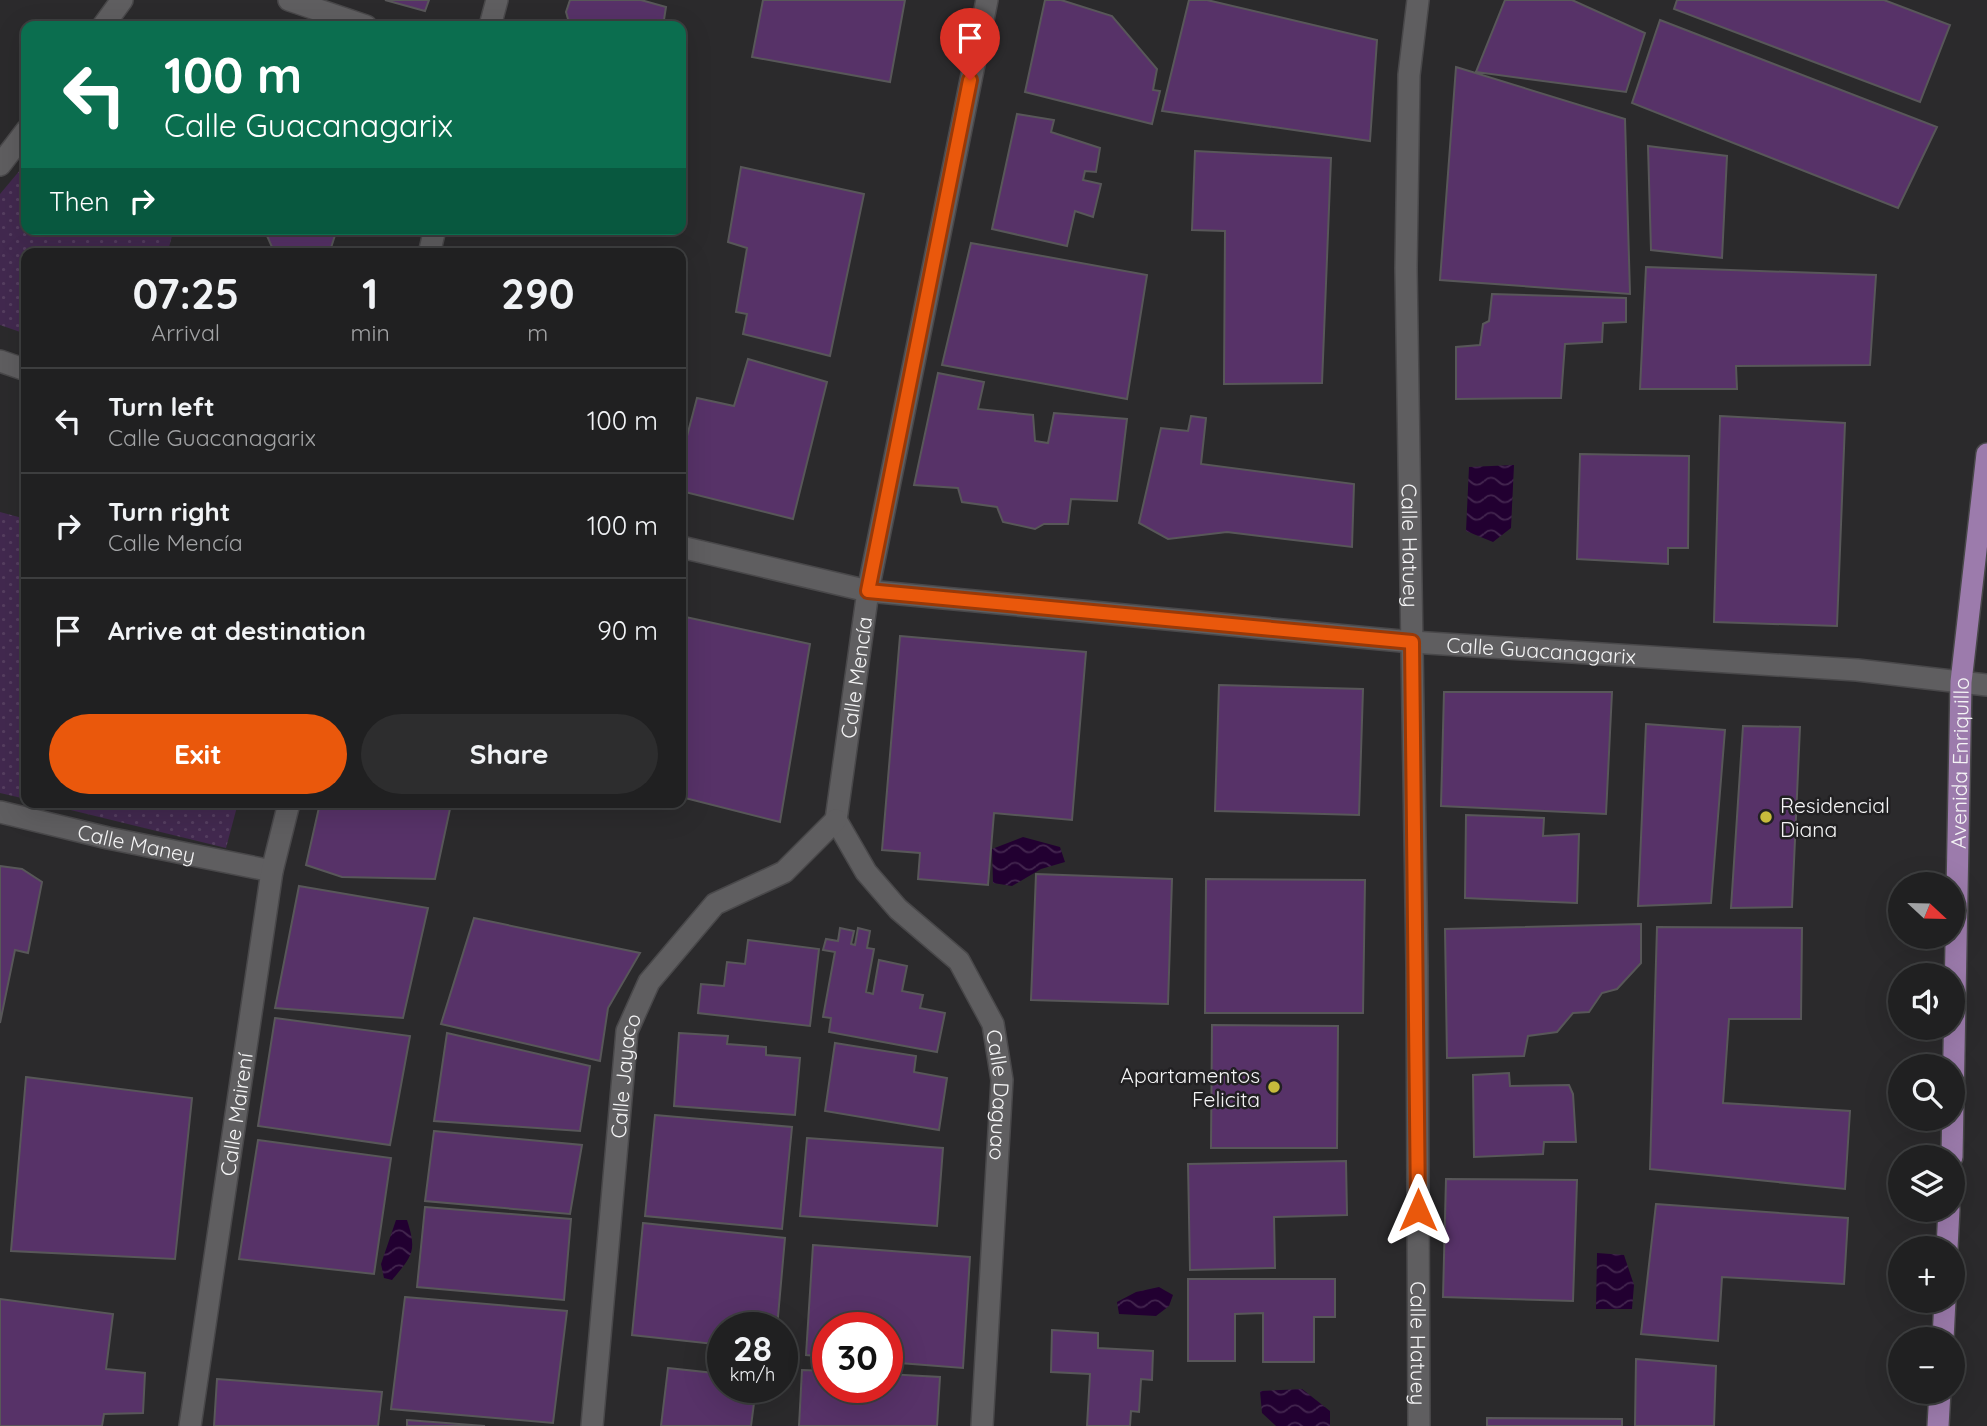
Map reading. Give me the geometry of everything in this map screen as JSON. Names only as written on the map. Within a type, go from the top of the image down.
[{"type":"main road","name":"Avenida Enriquillo","points":[[1952,1145],[1961,682],[1987,454]]},
{"type":"main road","points":[[1938,1426],[1939,1404]]},
{"type":"street","points":[[107,21],[122,0]]},
{"type":"street","points":[[289,0],[351,21]]},
{"type":"street","points":[[492,21],[498,0]]},
{"type":"street","name":"Calle Mencía","points":[[836,820],[868,591],[986,0]]},
{"type":"street","name":"Calle Hatuey","points":[[1418,0],[1409,75],[1406,268],[1419,1426]]},
{"type":"street","points":[[0,165],[21,138]]},
{"type":"street","points":[[0,361],[21,368]]},
{"type":"street","name":"Calle Guacanagarix","points":[[686,548],[868,591],[1412,642],[1857,670],[1987,685]]},
{"type":"street","name":"Calle Mairení","points":[[190,1426],[272,871],[288,808]]},
{"type":"street","name":"Calle Maney","points":[[0,812],[108,838],[272,871]]},
{"type":"street","name":"Calle Jayaco","points":[[592,1426],[627,1031],[649,982],[715,904],[785,872],[836,820]]},
{"type":"street","name":"Calle Daguao","points":[[836,820],[866,872],[898,909],[959,961],[993,1024],[1003,1080],[982,1426]]},
{"type":"shaded area","points":[[21,169],[21,235],[172,235],[169,248],[21,248],[21,332],[0,325],[0,194]]},
{"type":"shaded area","points":[[0,512],[21,518],[21,798],[0,793]]},
{"type":"shaded area","points":[[62,808],[237,808],[226,848]]},
{"type":"water","points":[[1514,465],[1511,528],[1493,542],[1466,531],[1469,467]]},
{"type":"water","points":[[1023,837],[1060,847],[1065,862],[1041,869],[1012,886],[993,883],[992,849]]},
{"type":"water","points":[[396,1220],[407,1220],[412,1246],[409,1258],[392,1280],[384,1278],[381,1264]]},
{"type":"water","points":[[1597,1253],[1624,1255],[1634,1285],[1632,1309],[1596,1309]]},
{"type":"water","points":[[1159,1287],[1173,1295],[1169,1306],[1156,1316],[1119,1314],[1117,1302],[1136,1292]]},
{"type":"water","points":[[1302,1389],[1330,1411],[1330,1426],[1276,1426],[1262,1413],[1260,1391]]},
{"type":"building","points":[[385,0],[429,0],[425,11]]},
{"type":"building","points":[[570,0],[641,0],[666,7],[664,21],[569,21],[566,12]]},
{"type":"building","points":[[763,0],[905,0],[890,82],[752,57]]},
{"type":"building","points":[[1045,0],[1061,0],[1112,16],[1157,69],[1153,90],[1160,91],[1152,124],[1025,92]]},
{"type":"building","points":[[1189,0],[1207,0],[1377,40],[1370,141],[1162,111]]},
{"type":"building","points":[[1505,0],[1572,0],[1645,33],[1626,92],[1476,72]]},
{"type":"building","points":[[1677,0],[1884,0],[1950,25],[1920,102],[1674,9]]},
{"type":"building","points":[[1660,20],[1937,127],[1898,208],[1632,103]]},
{"type":"building","points":[[1456,67],[1625,119],[1630,294],[1440,280]]},
{"type":"building","points":[[1017,114],[1054,120],[1051,132],[1100,148],[1096,172],[1085,171],[1083,180],[1101,184],[1093,217],[1075,211],[1067,246],[992,229]]},
{"type":"building","points":[[1648,146],[1727,156],[1722,258],[1651,250]]},
{"type":"building","points":[[1195,151],[1331,158],[1322,383],[1224,384],[1225,231],[1192,230]]},
{"type":"building","points":[[741,167],[864,194],[830,356],[743,334],[747,314],[736,312],[747,248],[728,242]]},
{"type":"building","points":[[267,235],[335,235],[331,248],[272,248]]},
{"type":"building","points":[[971,243],[1147,275],[1127,399],[942,365]]},
{"type":"building","points":[[1646,267],[1876,275],[1870,365],[1736,366],[1737,389],[1640,389]]},
{"type":"building","points":[[1492,294],[1626,298],[1626,322],[1603,323],[1602,342],[1565,344],[1561,398],[1456,399],[1456,347],[1480,345],[1483,324],[1489,321]]},
{"type":"building","points":[[748,359],[827,382],[793,519],[686,492],[686,440],[697,398],[734,406]]},
{"type":"building","points":[[938,373],[984,382],[978,409],[1033,415],[1035,441],[1048,443],[1054,413],[1127,419],[1117,501],[1071,499],[1068,524],[1044,524],[1035,529],[1003,522],[997,507],[962,502],[958,488],[914,485]]},
{"type":"building","points":[[1191,416],[1206,418],[1201,464],[1354,484],[1352,547],[1227,532],[1168,539],[1139,523],[1161,428],[1188,431]]},
{"type":"building","points":[[1720,416],[1845,423],[1837,626],[1714,622]]},
{"type":"building","points":[[1580,454],[1689,456],[1688,548],[1668,548],[1668,564],[1577,559]]},
{"type":"building","points":[[686,617],[810,644],[780,822],[686,798]]},
{"type":"building","points":[[900,636],[1086,652],[1072,820],[994,813],[988,885],[918,879],[920,853],[882,850]]},
{"type":"building","points":[[1219,685],[1363,689],[1359,815],[1215,811]]},
{"type":"building","points":[[1444,692],[1612,692],[1606,814],[1441,806]]},
{"type":"building","points":[[1646,724],[1725,730],[1711,903],[1638,906]]},
{"type":"building","name":"Residencial Diana","points":[[1743,726],[1800,727],[1792,907],[1731,908]]},
{"type":"building","points":[[319,808],[450,809],[435,879],[342,877],[306,865]]},
{"type":"building","points":[[1466,815],[1544,818],[1543,836],[1579,834],[1577,903],[1465,898]]},
{"type":"building","points":[[0,866],[22,869],[42,882],[28,953],[15,950],[0,1023]]},
{"type":"building","points":[[1036,874],[1172,879],[1168,1004],[1031,1000]]},
{"type":"building","points":[[1206,879],[1365,880],[1363,1013],[1205,1013]]},
{"type":"building","points":[[299,886],[428,908],[403,1018],[275,1008]]},
{"type":"building","points":[[474,918],[640,953],[608,1008],[600,1061],[441,1024]]},
{"type":"building","points":[[1641,924],[1641,963],[1617,989],[1602,993],[1589,1012],[1573,1013],[1557,1032],[1528,1036],[1524,1056],[1447,1058],[1445,929]]},
{"type":"building","points":[[1657,927],[1802,928],[1801,1019],[1729,1019],[1723,1103],[1850,1111],[1845,1189],[1650,1169]]},
{"type":"building","points":[[840,928],[854,931],[851,944],[855,945],[858,928],[870,931],[867,948],[874,949],[866,992],[873,994],[879,960],[907,966],[902,991],[923,995],[920,1008],[945,1013],[937,1052],[829,1032],[831,1018],[823,1017],[835,952],[823,950],[826,939],[838,941]]},
{"type":"building","points":[[748,940],[819,949],[810,1026],[698,1013],[701,984],[724,986],[727,962],[745,964]]},
{"type":"building","points":[[275,1018],[410,1036],[390,1145],[258,1126]]},
{"type":"building","name":"Apartamentos Felicita","points":[[1212,1025],[1338,1026],[1337,1148],[1211,1148]]},
{"type":"building","points":[[447,1033],[590,1066],[580,1131],[434,1121]]},
{"type":"building","points":[[679,1033],[728,1036],[727,1044],[766,1047],[766,1055],[800,1058],[795,1115],[674,1106]]},
{"type":"building","points":[[835,1043],[916,1056],[914,1072],[947,1078],[939,1130],[825,1111]]},
{"type":"building","points":[[1509,1073],[1510,1086],[1569,1085],[1573,1094],[1576,1142],[1544,1142],[1543,1154],[1474,1157],[1473,1075]]},
{"type":"building","points":[[26,1077],[192,1098],[175,1259],[11,1251]]},
{"type":"building","points":[[655,1115],[792,1127],[782,1229],[645,1216]]},
{"type":"building","points":[[434,1131],[582,1145],[570,1214],[425,1201]]},
{"type":"building","points":[[807,1138],[943,1148],[937,1226],[800,1216]]},
{"type":"building","points":[[258,1140],[391,1158],[374,1274],[239,1259]]},
{"type":"building","points":[[1346,1161],[1347,1215],[1274,1217],[1275,1268],[1190,1270],[1188,1164]]},
{"type":"building","points":[[1446,1179],[1577,1180],[1573,1301],[1443,1297]]},
{"type":"building","points":[[1656,1204],[1848,1218],[1844,1284],[1722,1277],[1718,1341],[1641,1334]]},
{"type":"building","points":[[425,1207],[571,1219],[564,1300],[417,1287]]},
{"type":"building","points":[[643,1223],[785,1238],[778,1312],[707,1312],[707,1343],[632,1335]]},
{"type":"building","points":[[813,1245],[970,1257],[963,1368],[903,1363],[903,1312],[812,1312],[812,1356],[806,1355]]},
{"type":"building","points":[[1188,1279],[1335,1279],[1335,1317],[1314,1317],[1314,1362],[1263,1362],[1263,1313],[1235,1314],[1235,1361],[1188,1361]]},
{"type":"building","points":[[405,1297],[567,1311],[553,1423],[391,1409]]},
{"type":"building","points":[[0,1299],[113,1314],[106,1369],[145,1373],[143,1413],[104,1414],[102,1426],[0,1426]]},
{"type":"building","points":[[1052,1330],[1098,1333],[1098,1348],[1153,1351],[1152,1380],[1141,1379],[1139,1412],[1131,1411],[1130,1426],[1087,1426],[1090,1374],[1051,1372]]},
{"type":"building","points":[[1636,1359],[1716,1366],[1714,1426],[1635,1426]]},
{"type":"building","points":[[668,1368],[707,1372],[707,1403],[754,1403],[751,1426],[661,1426]]},
{"type":"building","points":[[802,1370],[812,1370],[812,1403],[903,1403],[903,1375],[940,1377],[937,1426],[799,1426]]},
{"type":"building","points":[[217,1379],[382,1392],[378,1426],[214,1426]]},
{"type":"building","points":[[1487,1418],[1622,1419],[1622,1426],[1487,1426]]},
{"type":"building","points":[[407,1420],[485,1426],[407,1426]]},
{"type":"place","name":"Residencial Diana","points":[[1766,817]]},
{"type":"place","name":"Apartamentos Felicita","points":[[1274,1087]]},
{"type":"route","points":[[970,80],[868,591],[1412,642],[1418,1210]]}]
